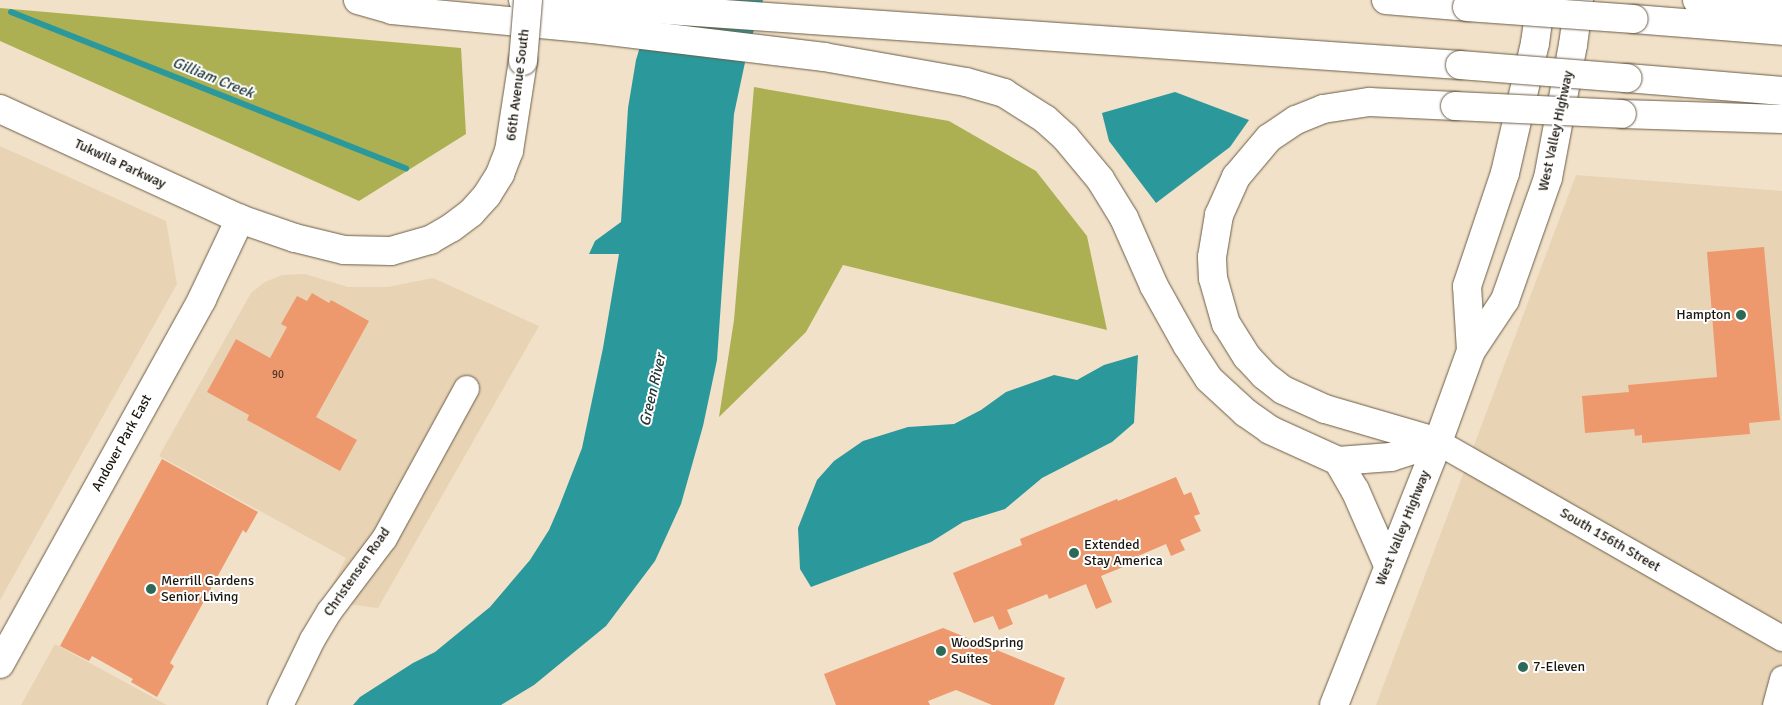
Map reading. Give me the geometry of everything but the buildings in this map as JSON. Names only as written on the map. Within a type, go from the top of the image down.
[{"type":"main road","points":[[358,0],[392,10],[836,22],[1460,65],[1782,91]]},
{"type":"main road","points":[[523,0],[597,17],[987,87],[1016,99],[1045,119],[1065,137],[1100,179],[1124,218],[1154,286],[1209,379],[1246,413],[1270,430],[1338,461],[1391,458],[1438,442]]},
{"type":"main road","name":"66th Avenue South","points":[[240,219],[295,238],[344,250],[391,251],[430,240],[451,228],[471,213],[487,195],[500,174],[514,127],[523,61],[528,0]]},
{"type":"main road","points":[[1386,0],[1782,31]]},
{"type":"main road","name":"West Valley Highway","points":[[1471,351],[1467,286],[1505,173],[1535,43],[1541,0]]},
{"type":"main road","name":"West Valley Highway","points":[[1334,705],[1438,442],[1471,351],[1505,300],[1548,178],[1573,46],[1579,0]]},
{"type":"main road","points":[[1697,0],[1782,10]]},
{"type":"main road","points":[[1438,442],[1325,409],[1283,390],[1264,375],[1247,357],[1226,324],[1213,278],[1212,257],[1219,215],[1236,177],[1269,138],[1296,120],[1323,109],[1369,102],[1622,114],[1782,119]]},
{"type":"main road","name":"Tukwila Parkway","points":[[0,109],[240,219]]},
{"type":"main road","name":"Andover Park East","points":[[0,664],[202,299],[240,219]]},
{"type":"main road","points":[[1338,461],[1355,490],[1388,565]]},
{"type":"street","name":"Christensen Road","points":[[280,705],[312,639],[329,611],[384,538],[466,388]]},
{"type":"street","name":"South 156th Street","points":[[1438,442],[1782,638]]},
{"type":"street","points":[[1775,705],[1782,678]]},
{"type":"shaded area","points":[[0,146],[166,221],[177,284],[0,600]]},
{"type":"shaded area","points":[[1576,175],[1782,191],[1782,705],[1376,705]]},
{"type":"shaded area","points":[[305,274],[348,287],[387,287],[433,278],[539,326],[378,608],[324,601],[346,558],[159,456],[251,293],[265,282],[282,275]]},
{"type":"shaded area","points":[[55,644],[167,705],[21,705]]},
{"type":"green space","points":[[0,8],[461,48],[466,134],[359,201],[0,41]]},
{"type":"green space","points":[[754,87],[949,121],[1036,171],[1087,236],[1107,330],[843,265],[806,332],[719,417],[734,320]]},
{"type":"water","name":"Green River","points":[[654,0],[763,0],[747,53],[734,114],[717,360],[703,426],[681,504],[655,561],[606,626],[534,685],[501,705],[353,705],[360,697],[413,663],[435,652],[490,607],[530,560],[549,530],[559,507],[582,448],[603,348],[619,254],[589,254],[595,241],[621,222],[628,108],[636,60]]},
{"type":"water","points":[[1175,92],[1249,120],[1230,147],[1156,203],[1109,141],[1102,113]]},
{"type":"water","points":[[1138,355],[1134,423],[1112,442],[1042,478],[1005,509],[963,522],[931,542],[811,587],[800,569],[798,528],[817,480],[834,461],[863,441],[908,427],[954,424],[981,410],[1006,392],[1054,375],[1077,380],[1104,365]]},
{"type":"waterway","name":"Gilliam Creek","points":[[11,12],[406,168]]},
{"type":"place","name":"Hampton","points":[[1741,315]]},
{"type":"place","name":"Extended Stay America","points":[[1074,553]]},
{"type":"place","name":"Merrill Gardens Senior Living","points":[[151,589]]},
{"type":"place","name":"WoodSpring Suites","points":[[941,651]]},
{"type":"place","name":"7-Eleven","points":[[1523,667]]}]
